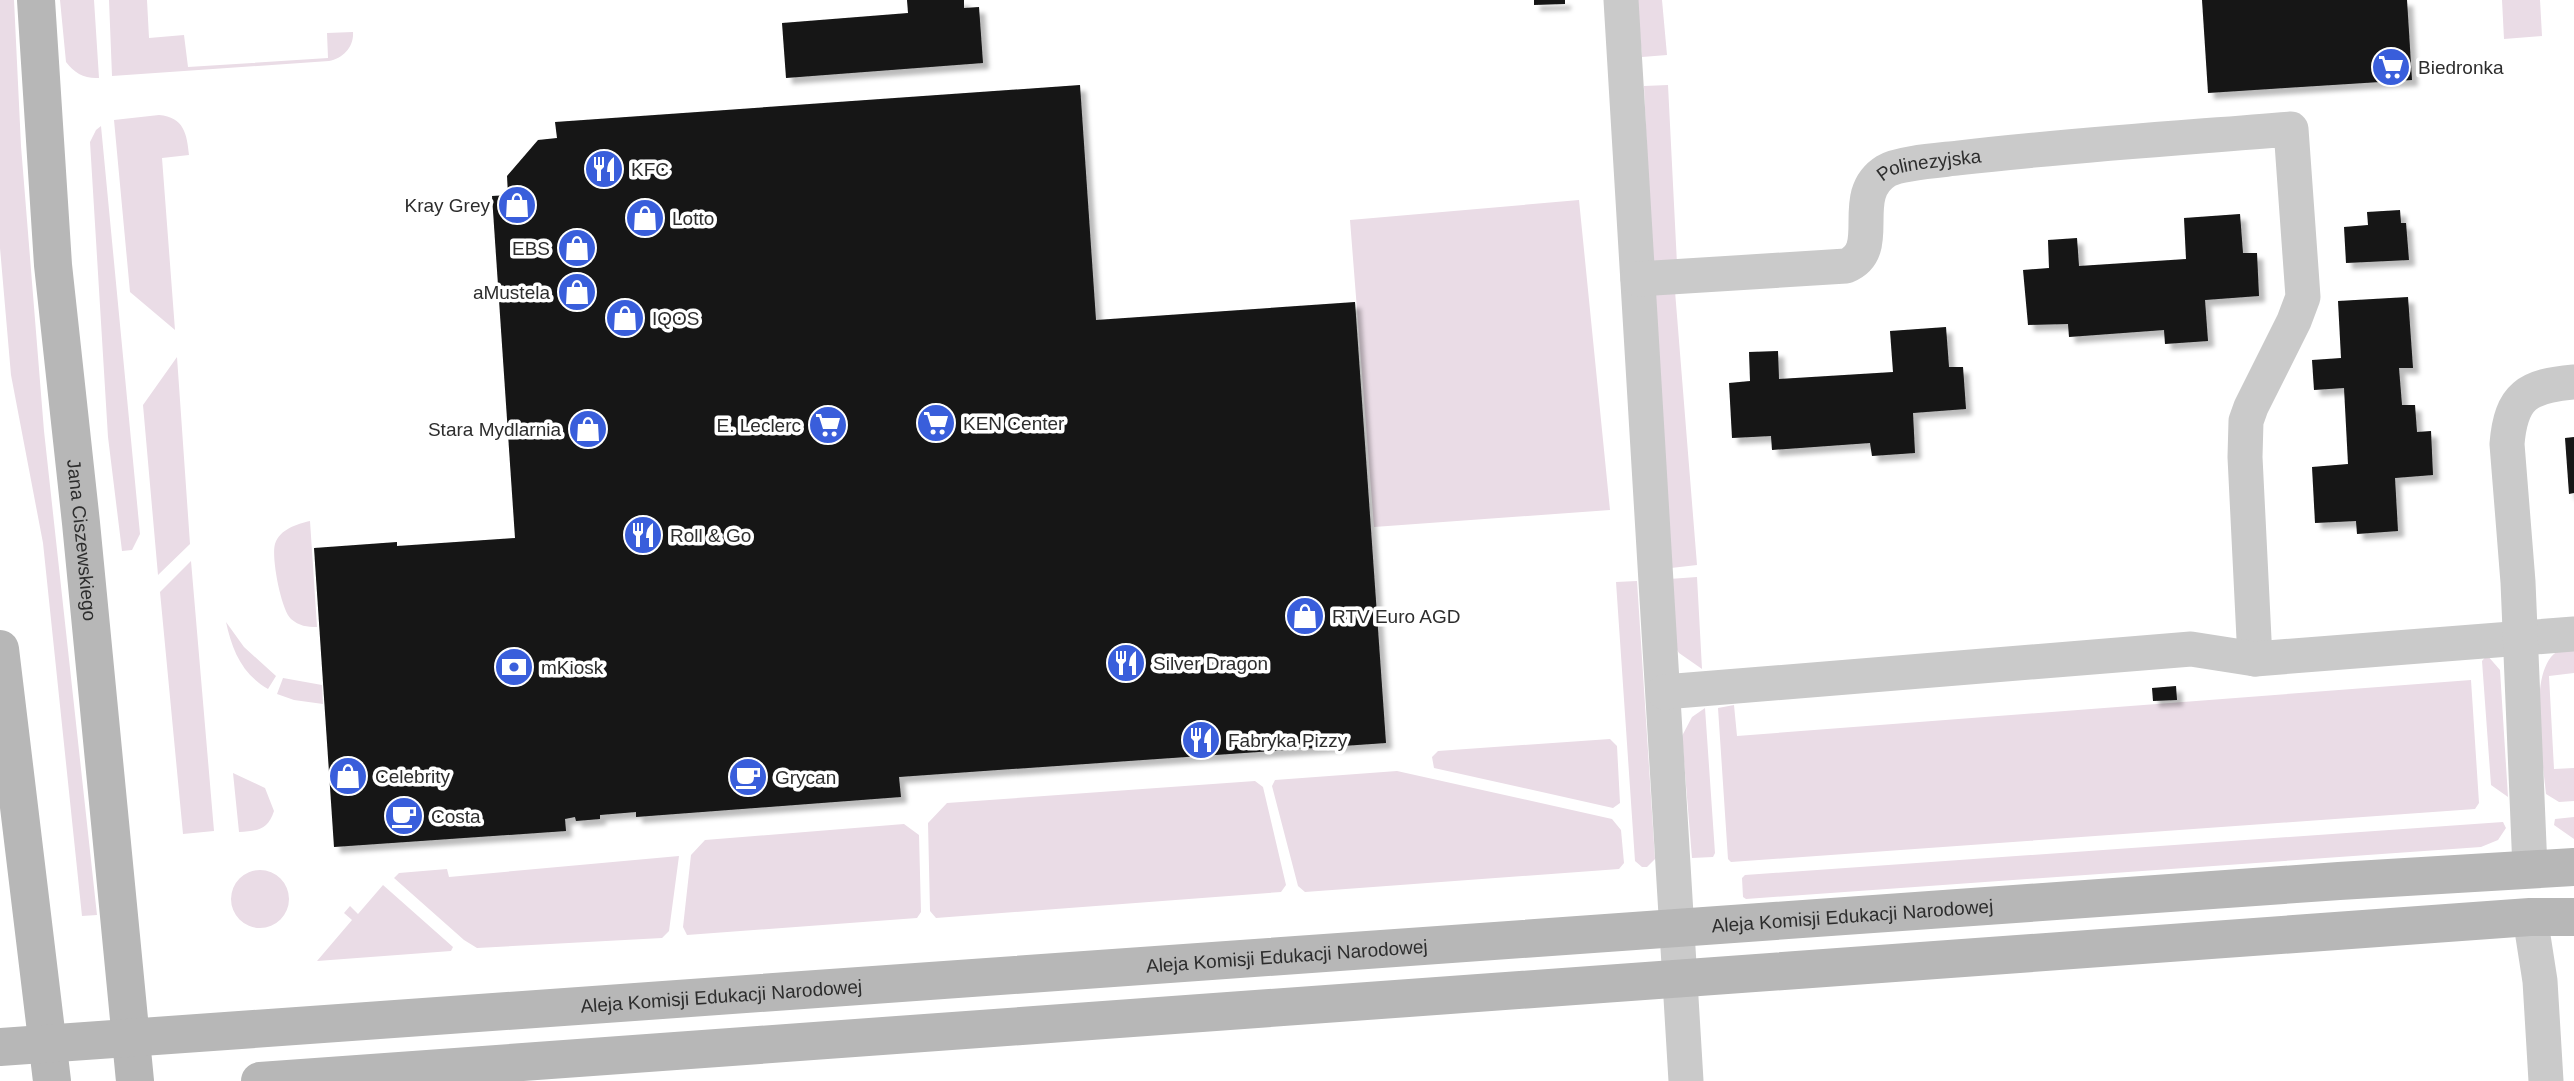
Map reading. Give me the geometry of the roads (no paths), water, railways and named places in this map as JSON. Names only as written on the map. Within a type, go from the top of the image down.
[{"type":"main road","name":"Jana Ciszewskiego","points":[[36,0],[53,265],[135,1081]]},
{"type":"main road","points":[[0,649],[52,1081]]},
{"type":"main road","name":"Aleja Komisji Edukacji Narodowej","points":[[0,1047],[2574,867]]},
{"type":"main road","points":[[260,1081],[2530,917],[2574,917]]},
{"type":"street","points":[[1621,0],[1686,1081]]},
{"type":"street","name":"Polinezyjska","points":[[1638,279],[1852,264],[1862,253],[1866,241],[1867,195],[1872,184],[1888,169],[1993,154],[2291,129],[2303,297],[2294,321],[2250,407],[2246,421],[2245,457],[2255,659]]},
{"type":"street","points":[[2530,869],[2518,582],[2507,444],[2509,421],[2519,401],[2544,384],[2574,382]]},
{"type":"street","points":[[1664,692],[2191,649],[2255,659],[2574,634]]},
{"type":"street","points":[[2530,917],[2540,981],[2546,1081]]},
{"type":"place","name":"Biedronka","points":[[2391,67]]},
{"type":"place","name":"KFC","points":[[604,169]]},
{"type":"place","name":"Kray Grey","points":[[517,205]]},
{"type":"place","name":"Lotto","points":[[645,218]]},
{"type":"place","name":"EBS","points":[[577,248]]},
{"type":"place","name":"aMustela","points":[[577,292]]},
{"type":"place","name":"IQOS","points":[[625,318]]},
{"type":"place","name":"KEN Center","points":[[936,423]]},
{"type":"place","name":"E. Leclerc","points":[[828,425]]},
{"type":"place","name":"Stara Mydlarnia","points":[[588,429]]},
{"type":"place","name":"Roll & Go","points":[[643,535]]},
{"type":"place","name":"RTV Euro AGD","points":[[1305,616]]},
{"type":"place","name":"Silver Dragon","points":[[1126,663]]},
{"type":"place","name":"mKiosk","points":[[514,667]]},
{"type":"place","name":"Fabryka Pizzy","points":[[1201,740]]},
{"type":"place","name":"Celebrity","points":[[348,776]]},
{"type":"place","name":"Grycan","points":[[748,777]]},
{"type":"place","name":"Costa","points":[[404,816]]}]
